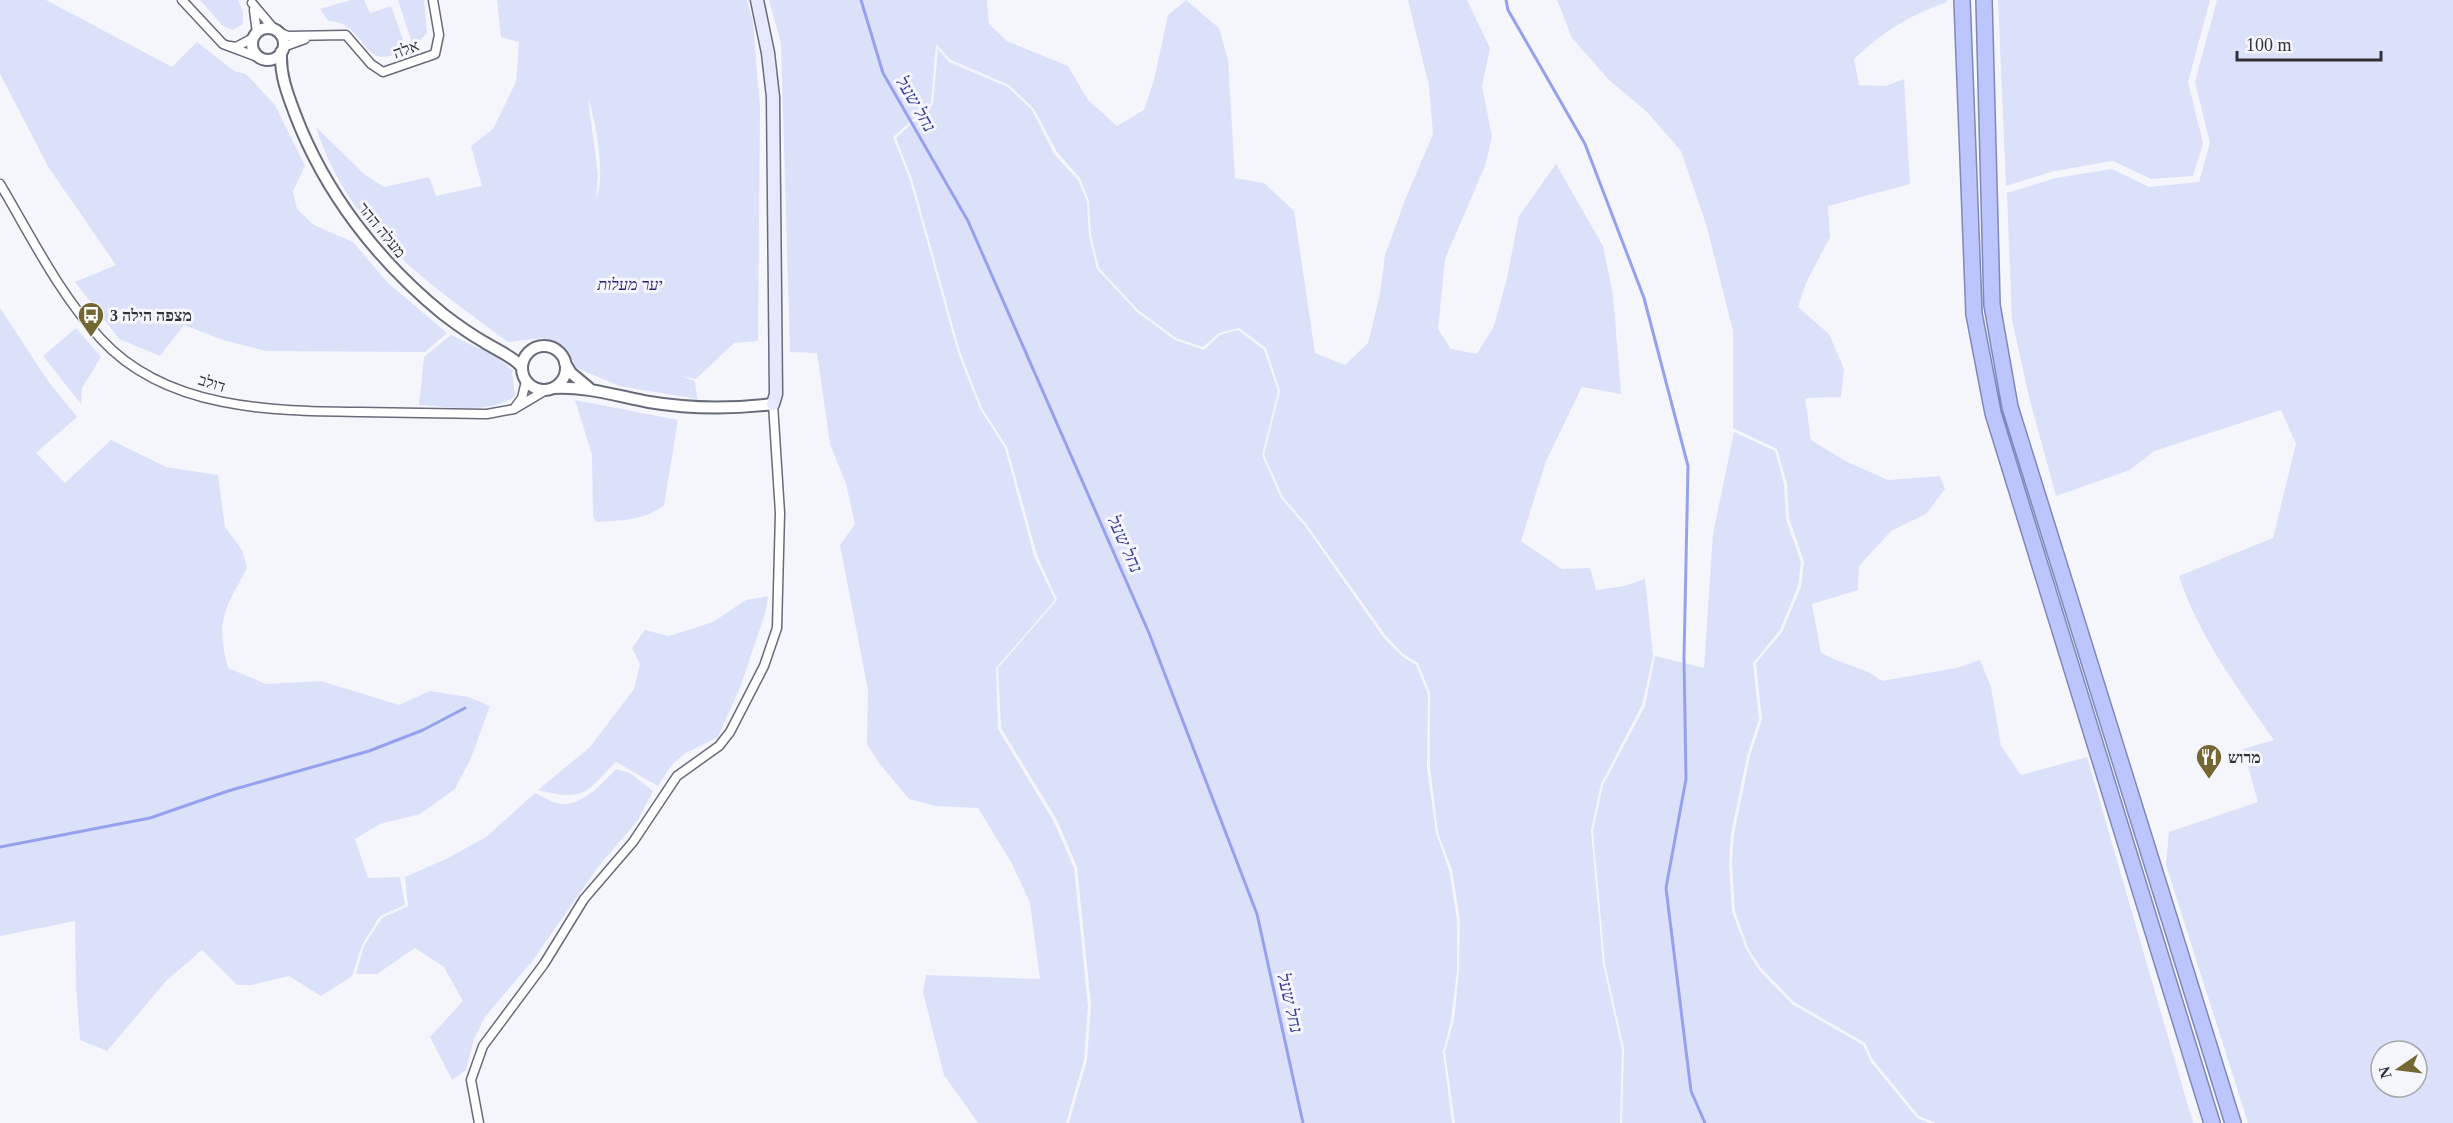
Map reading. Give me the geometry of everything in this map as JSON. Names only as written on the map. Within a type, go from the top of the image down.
[{"type":"highway","points":[[1962,0],[1974,314],[1994,413],[2212,1123]]},
{"type":"highway","points":[[1984,0],[1992,305],[2010,407],[2234,1123]]},
{"type":"main road","points":[[757,0],[768,53],[773,97],[776,394],[773,404]]},
{"type":"street","points":[[182,0],[223,44],[263,59],[278,57],[282,50],[276,31],[252,1]]},
{"type":"street","name":"אלה","points":[[276,31],[288,36],[346,34],[371,64],[383,72],[391,71],[435,54],[439,34],[433,0]]},
{"type":"street","points":[[252,1],[255,36],[253,49],[263,59]]},
{"type":"street","points":[[223,44],[236,47],[266,28],[276,31]]},
{"type":"street","name":"אלה","points":[[282,50],[314,36]]},
{"type":"street","name":"מעלה ההר","points":[[282,50],[281,70],[287,93]]},
{"type":"street","name":"מעלה ההר","points":[[263,59],[279,76],[300,128],[324,176],[375,248],[444,314],[513,357],[522,367]]},
{"type":"street","name":"דולב","points":[[0,184],[70,300],[102,341],[129,363],[171,385],[225,403],[278,411],[488,414],[514,409],[550,389]]},
{"type":"street","points":[[498,349],[533,349],[547,346],[556,350],[571,373],[589,389]]},
{"type":"street","points":[[514,409],[522,398],[526,381],[522,367],[524,360],[533,349]]},
{"type":"street","points":[[550,389],[563,378],[565,362]]},
{"type":"street","points":[[479,1123],[471,1080],[483,1046],[544,964],[584,899],[633,842],[678,776],[719,746],[730,732],[764,666],[777,628],[780,513],[773,404],[747,407],[682,406],[621,397],[589,389],[550,389],[532,386],[526,381]]},
{"type":"green space","points":[[0,0],[46,0],[172,67],[197,42],[234,71],[246,74],[275,105],[305,166],[293,191],[297,209],[314,225],[353,242],[388,283],[447,333],[425,352],[266,351],[223,340],[184,325],[160,356],[119,339],[75,282],[116,265],[49,168],[0,74]]},
{"type":"green space","points":[[200,0],[238,0],[243,12],[243,24],[233,30],[223,26]]},
{"type":"green space","points":[[351,0],[364,0],[370,13],[391,6],[407,51],[386,57],[376,55],[346,26],[328,21],[320,9]]},
{"type":"green space","points":[[398,0],[424,0],[427,33],[413,47]]},
{"type":"green space","name":"יער מעלות","points":[[497,0],[747,0],[753,22],[760,108],[758,341],[734,343],[696,379],[681,376],[695,381],[697,399],[619,386],[575,367],[543,338],[508,342],[419,274],[393,250],[369,224],[348,195],[330,163],[316,127],[364,174],[384,187],[429,177],[436,196],[482,186],[471,146],[493,129],[516,82],[519,42],[501,37]],"holes":[[[588,98],[600,163],[599,189],[596,199],[598,176]]]},
{"type":"green space","points":[[769,0],[987,0],[989,24],[1007,41],[1068,66],[1088,100],[1117,126],[1144,110],[1154,80],[1168,15],[1186,0],[1219,28],[1228,60],[1235,178],[1264,183],[1294,211],[1315,353],[1345,365],[1368,343],[1380,294],[1385,255],[1433,134],[1429,86],[1408,0],[1467,0],[1490,48],[1482,86],[1492,137],[1485,166],[1445,259],[1438,329],[1451,349],[1477,354],[1494,326],[1507,278],[1519,216],[1556,164],[1603,246],[1613,295],[1621,394],[1582,387],[1546,461],[1521,541],[1562,569],[1590,568],[1596,590],[1624,586],[1645,579],[1653,656],[1642,705],[1601,784],[1591,830],[1603,964],[1622,1049],[1620,1123],[1455,1123],[1445,1052],[1454,1020],[1459,971],[1460,920],[1452,870],[1438,833],[1430,767],[1430,693],[1418,663],[1403,654],[1386,636],[1307,525],[1283,497],[1264,455],[1280,391],[1266,348],[1239,328],[1219,333],[1203,347],[1176,338],[1138,310],[1099,268],[1091,235],[1089,201],[1080,178],[1057,152],[1034,109],[1009,85],[951,60],[936,44],[931,103],[893,137],[910,180],[958,353],[980,409],[1005,448],[1034,556],[1055,600],[996,668],[998,729],[1054,822],[1074,868],[1088,1006],[1084,1060],[1066,1123],[978,1123],[944,1075],[923,992],[926,975],[1040,979],[1030,903],[1011,862],[978,808],[936,806],[909,799],[879,763],[867,744],[868,690],[840,545],[855,524],[846,484],[830,444],[817,353],[790,352],[781,43]]},
{"type":"green space","points":[[1557,0],[1946,0],[1947,2],[1897,25],[1854,59],[1859,85],[1886,86],[1904,79],[1910,184],[1828,206],[1830,237],[1806,283],[1798,307],[1829,334],[1844,369],[1841,397],[1805,398],[1811,440],[1845,461],[1888,480],[1940,476],[1945,489],[1926,514],[1891,531],[1859,566],[1858,590],[1812,604],[1821,653],[1868,672],[1882,681],[1956,668],[1980,660],[1991,687],[2001,746],[2021,775],[2087,757],[2193,1123],[1936,1123],[1919,1116],[1873,1060],[1865,1043],[1794,1002],[1761,968],[1748,948],[1735,911],[1732,865],[1734,834],[1750,756],[1762,719],[1756,663],[1782,632],[1801,587],[1804,562],[1789,518],[1787,483],[1777,449],[1733,428],[1733,331],[1707,227],[1681,151],[1647,112],[1609,80],[1572,38]]},
{"type":"green space","points":[[1998,0],[2210,0],[2188,82],[2203,143],[2193,176],[2151,179],[2113,161],[2054,171],[2006,186]]},
{"type":"green space","points":[[2217,0],[2453,0],[2453,1123],[2248,1123],[2166,865],[2169,832],[2258,802],[2243,749],[2274,740],[2208,640],[2179,576],[2273,538],[2296,444],[2281,410],[2154,451],[2130,470],[2056,496],[2029,397],[2012,320],[2007,193],[2056,178],[2112,169],[2149,187],[2199,182],[2210,143],[2195,82]]},
{"type":"green space","points":[[938,49],[949,62],[1008,87],[1032,110],[1054,154],[1078,180],[1087,202],[1089,236],[1097,269],[1137,312],[1175,340],[1204,350],[1220,335],[1238,330],[1264,350],[1278,391],[1262,455],[1281,498],[1305,526],[1384,638],[1402,656],[1416,665],[1428,694],[1427,767],[1436,833],[1449,870],[1457,920],[1457,971],[1451,1020],[1443,1052],[1452,1123],[1069,1123],[1087,1060],[1091,1005],[1077,867],[1057,820],[1001,728],[998,668],[1057,600],[1037,555],[1007,447],[982,408],[960,352],[912,179],[896,138],[933,104]]},
{"type":"green space","points":[[0,308],[48,381],[77,417],[36,453],[65,483],[111,440],[166,467],[218,475],[225,527],[242,550],[247,568],[224,615],[222,638],[228,668],[266,684],[321,681],[399,705],[430,691],[468,697],[490,706],[471,758],[455,789],[420,814],[380,824],[355,839],[368,878],[400,877],[405,905],[380,916],[362,945],[352,976],[321,996],[289,976],[252,985],[237,985],[202,950],[166,981],[107,1051],[80,1040],[75,921],[0,936]]},
{"type":"green space","points":[[76,328],[101,357],[82,388],[81,404],[43,356]]},
{"type":"green space","points":[[451,335],[497,357],[512,370],[515,396],[494,406],[456,408],[419,405],[424,357]]},
{"type":"green space","points":[[575,400],[678,420],[664,505],[641,517],[597,522],[593,517],[592,455]]},
{"type":"green space","points":[[1734,432],[1775,451],[1784,484],[1786,519],[1801,562],[1798,586],[1780,630],[1753,663],[1759,719],[1747,756],[1731,834],[1729,865],[1732,911],[1746,949],[1759,970],[1792,1004],[1863,1045],[1871,1062],[1917,1118],[1929,1123],[1622,1123],[1624,1049],[1605,964],[1593,831],[1603,785],[1645,706],[1655,656],[1704,668],[1713,534]]},
{"type":"green space","points":[[768,596],[765,614],[741,685],[718,737],[684,754],[670,767],[658,786],[616,762],[590,788],[575,795],[554,794],[538,790],[590,747],[634,689],[640,664],[632,648],[645,630],[669,636],[713,622],[746,600]]},
{"type":"green space","points":[[616,769],[630,773],[653,791],[638,820],[598,867],[533,960],[485,1017],[474,1039],[466,1070],[452,1080],[430,1037],[463,1001],[444,967],[415,948],[377,974],[356,974],[364,946],[382,918],[408,906],[405,877],[448,858],[486,837],[535,793],[557,803],[574,802],[589,794]]},
{"type":"waterway","name":"נחל שעל","points":[[861,0],[883,73],[968,221],[1149,633],[1257,914],[1303,1123]]},
{"type":"waterway","points":[[1506,0],[1508,10],[1585,144],[1644,298],[1688,466],[1684,658],[1686,779],[1666,888],[1691,1091],[1705,1123]]},
{"type":"waterway","points":[[0,847],[150,818],[228,791],[369,751],[423,730],[465,708]]},
{"type":"place","name":"מצפה הילה 3","points":[[91,338]]},
{"type":"place","name":"מרוש","points":[[2209,780]]}]
